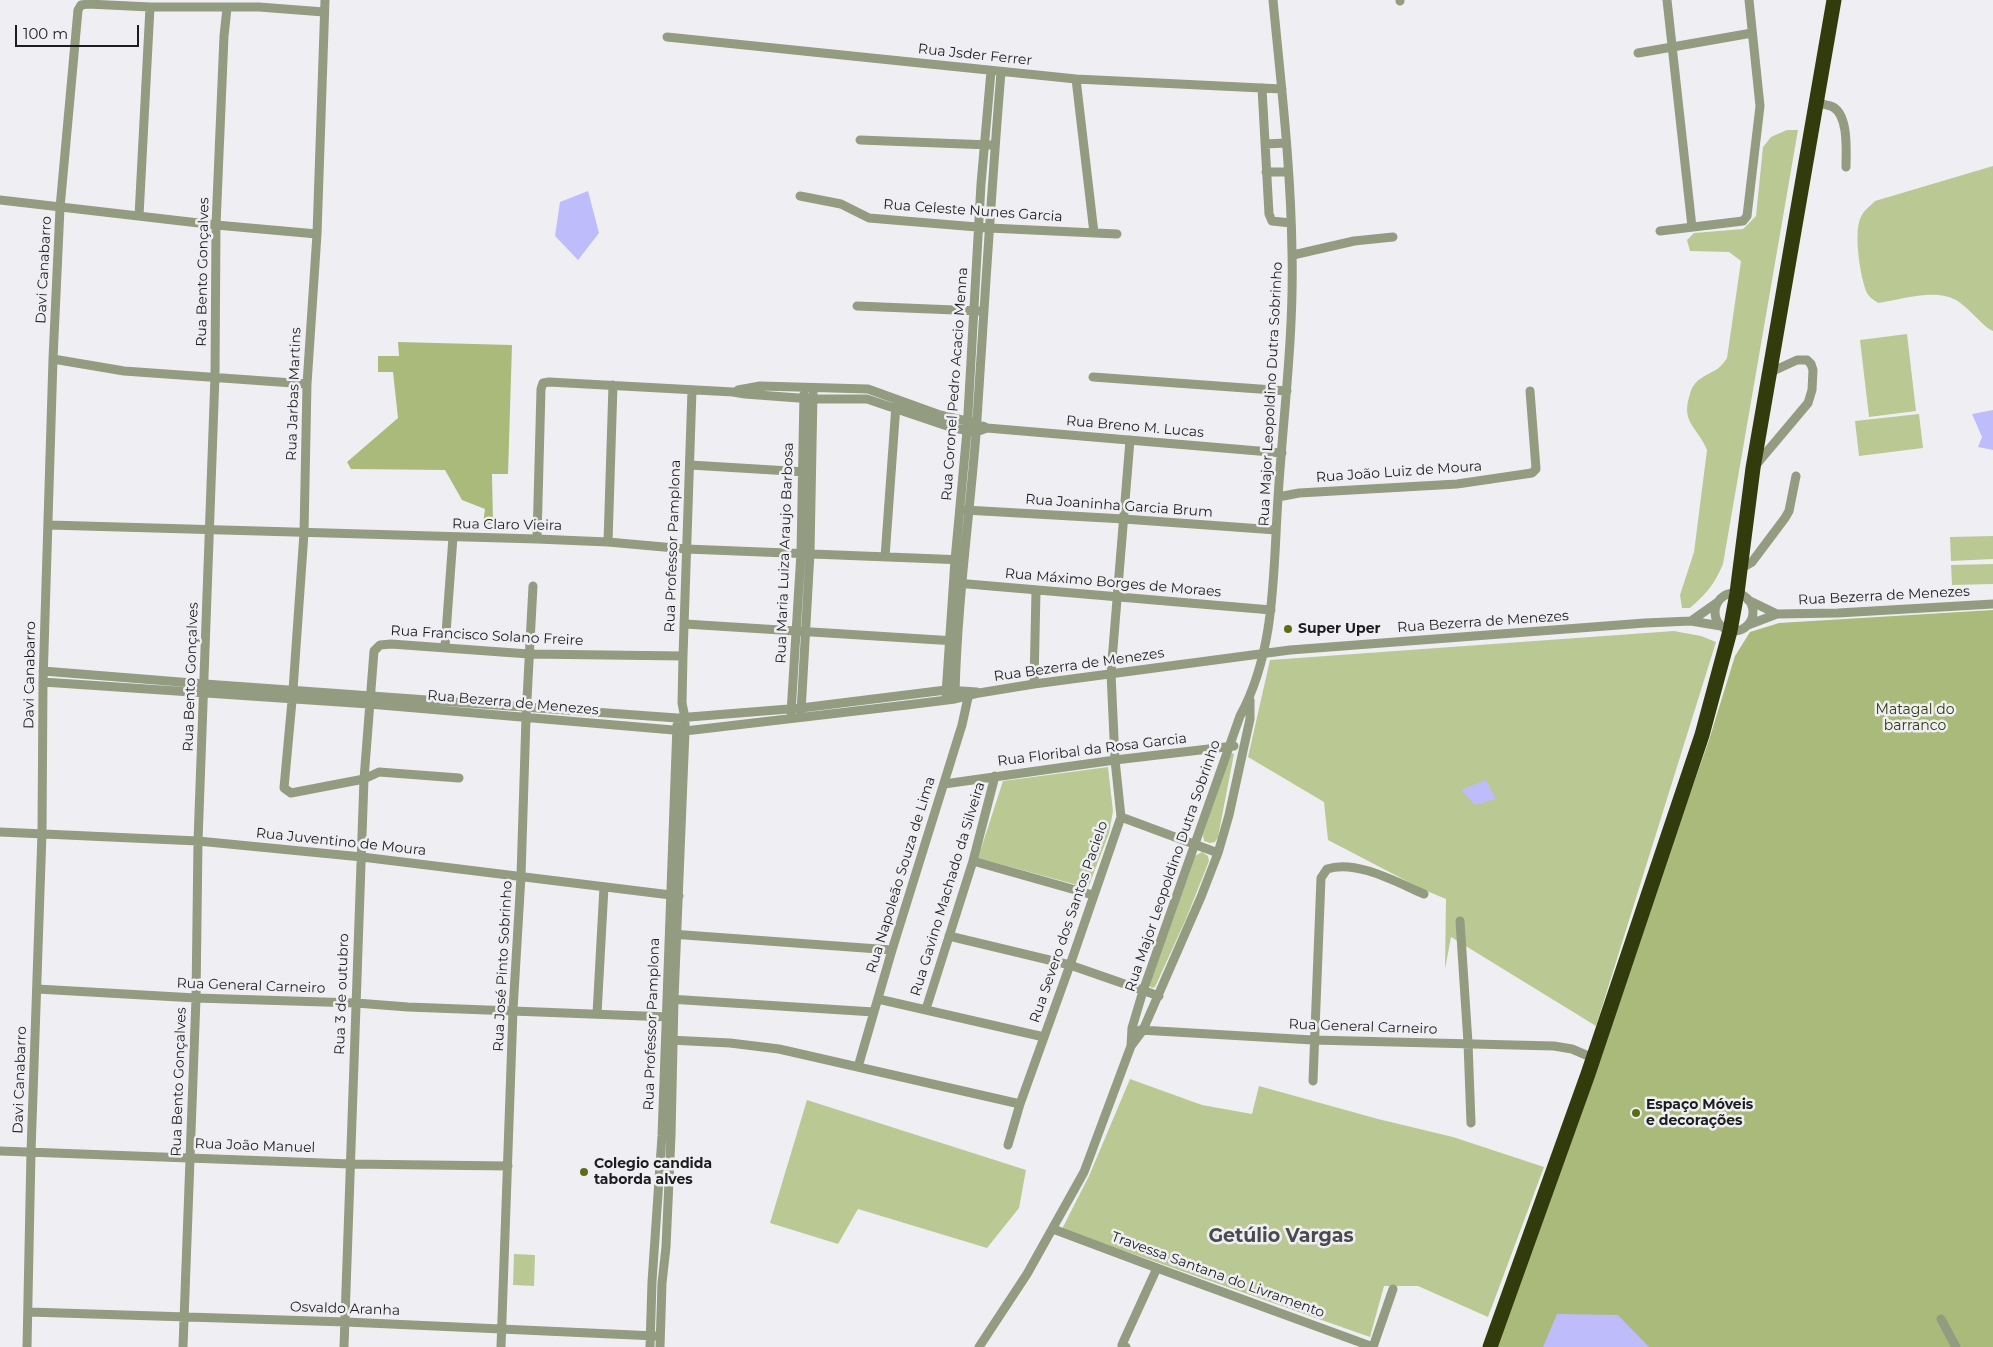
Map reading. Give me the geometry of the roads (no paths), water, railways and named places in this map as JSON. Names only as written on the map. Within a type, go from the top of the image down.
[{"type":"highway","points":[[1490,1347],[1554,1172],[1702,735],[1725,628],[1743,597],[1740,569],[1753,468],[1834,0]]},
{"type":"street","name":"Rua Jarbas Martins","points":[[325,0],[317,234],[307,384],[304,533],[293,694],[284,788],[291,793],[364,778]]},
{"type":"street","name":"Rua Major Leopoldino Dutra Sobrinho","points":[[1132,1046],[1132,1028],[1143,991],[1240,716],[1250,697],[1264,653],[1271,610],[1287,390],[1292,255],[1282,89],[1273,0]]},
{"type":"street","points":[[1667,0],[1692,227]]},
{"type":"street","points":[[1660,231],[1743,221],[1747,216],[1760,106],[1749,0]]},
{"type":"street","name":"Davi Canabarro","points":[[27,1347],[31,1152],[42,833],[43,682],[54,360],[60,208],[78,10],[81,5],[88,4],[150,7]]},
{"type":"street","points":[[139,216],[150,7],[259,7],[324,12]]},
{"type":"street","name":"Rua Bento Gonçalves","points":[[183,1347],[196,998],[198,841],[215,376],[216,225],[224,36],[227,8]]},
{"type":"street","points":[[1638,54],[1752,34]]},
{"type":"street","name":"Rua Jsder Ferrer","points":[[667,37],[1076,79],[1282,89]]},
{"type":"street","name":"Rua Coronel Pedro Acacio Menna","points":[[951,695],[957,583],[972,427],[975,373],[974,311],[981,184],[991,71]]},
{"type":"street","name":"Rua Coronel Pedro Acacio Menna","points":[[975,373],[984,311],[1001,72]]},
{"type":"street","points":[[1076,79],[1094,233]]},
{"type":"street","points":[[1262,88],[1270,218],[1272,221],[1291,223]]},
{"type":"street","points":[[1817,103],[1833,107],[1839,112],[1846,135],[1846,167]]},
{"type":"street","points":[[860,140],[995,145]]},
{"type":"street","points":[[1265,144],[1286,143]]},
{"type":"street","points":[[1266,172],[1288,172]]},
{"type":"street","points":[[981,184],[992,185]]},
{"type":"street","name":"Rua Celeste Nunes Garcia","points":[[800,196],[841,204],[870,218],[989,228],[1117,234]]},
{"type":"street","points":[[0,200],[216,225],[317,234]]},
{"type":"street","points":[[1292,255],[1354,241],[1393,237]]},
{"type":"street","points":[[977,267],[986,268]]},
{"type":"street","points":[[857,306],[984,311]]},
{"type":"street","points":[[54,360],[124,371],[307,384]]},
{"type":"street","points":[[1753,468],[1804,407],[1812,390],[1812,370],[1811,364],[1807,360],[1797,360],[1771,372]]},
{"type":"street","points":[[1093,377],[1287,390]]},
{"type":"street","points":[[537,539],[541,389],[543,383],[613,385],[745,394],[808,394],[868,389],[972,427]]},
{"type":"street","points":[[608,542],[613,385]]},
{"type":"street","name":"Rua Professor Pamplona","points":[[650,1347],[657,1283],[666,1247],[669,1017],[685,624],[692,390]]},
{"type":"street","name":"Rua João Luiz de Moura","points":[[1278,497],[1299,493],[1457,484],[1532,473],[1536,469],[1530,391]]},
{"type":"street","points":[[808,394],[867,399],[938,424],[972,427]]},
{"type":"street","name":"Rua Maria Luiza Araujo Barbosa","points":[[806,509],[802,472],[807,435],[808,394]]},
{"type":"street","points":[[885,557],[897,399]]},
{"type":"street","points":[[938,424],[940,415]]},
{"type":"street","name":"Rua Breno M. Lucas","points":[[972,427],[1282,453]]},
{"type":"street","name":"Rua Maria Luiza Araujo Barbosa","points":[[801,713],[801,632],[806,509],[811,472],[807,435]]},
{"type":"street","name":"Rua Severo dos Santos Pacielo","points":[[1008,1145],[1020,1104],[1121,817],[1115,760],[1111,674],[1130,440]]},
{"type":"street","points":[[690,465],[811,472]]},
{"type":"street","points":[[1740,569],[1752,562],[1785,518],[1789,511],[1796,476]]},
{"type":"street","name":"Rua Joaninha Garcia Brum","points":[[965,510],[1276,530]]},
{"type":"street","name":"Rua Claro Vieira","points":[[49,525],[209,528],[453,538],[537,539],[608,542],[686,549],[959,560]]},
{"type":"street","points":[[445,647],[453,538]]},
{"type":"street","name":"Rua Máximo Borges de Moraes","points":[[957,583],[1271,610]]},
{"type":"street","name":"Rua José Pinto Sobrinho","points":[[501,1347],[513,1010],[521,876],[526,718],[533,586]]},
{"type":"street","points":[[1034,684],[1036,591]]},
{"type":"street","name":"Rua Bezerra de Menezes","points":[[1691,620],[1718,602],[1723,596],[1730,594],[1743,597],[1777,614]]},
{"type":"street","points":[[1743,597],[1752,612],[1748,625]]},
{"type":"street","points":[[1718,602],[1715,614],[1725,628]]},
{"type":"street","name":"Rua Bezerra de Menezes","points":[[801,713],[874,699],[980,693],[1264,653],[1691,620],[1725,628],[1743,629],[1748,625],[1777,614],[1838,613],[1993,604]]},
{"type":"street","points":[[685,624],[953,640]]},
{"type":"street","name":"Rua Maria Luiza Araujo Barbosa","points":[[791,714],[801,632]]},
{"type":"street","name":"Rua Francisco Solano Freire","points":[[380,645],[445,647],[529,654],[683,656]]},
{"type":"street","name":"Rua 3 de outubro","points":[[344,1347],[364,778],[369,695],[374,651],[380,645]]},
{"type":"street","name":"Rua Bezerra de Menezes","points":[[44,671],[205,688]]},
{"type":"street","name":"Rua Bezerra de Menezes","points":[[43,682],[205,688],[293,694],[369,695],[681,718],[791,714]]},
{"type":"street","name":"Rua Bezerra de Menezes","points":[[293,694],[369,704],[681,730],[723,726],[791,714],[875,709],[951,695]]},
{"type":"street","name":"Rua Napoleão Souza de Lima","points":[[858,1067],[892,950],[962,725],[968,694]]},
{"type":"street","name":"Rua Major Leopoldino Dutra Sobrinho","points":[[979,1347],[1054,1229],[1084,1172],[1132,1046],[1143,1030],[1159,996],[1202,897],[1229,815],[1250,719],[1250,697]]},
{"type":"street","points":[[874,699],[875,709]]},
{"type":"street","points":[[450,702],[450,711]]},
{"type":"street","points":[[637,727],[638,715]]},
{"type":"street","points":[[723,715],[723,726]]},
{"type":"street","name":"Rua Floribal da Rosa Garcia","points":[[944,784],[1115,760],[1230,746],[1244,746]]},
{"type":"street","points":[[364,778],[387,772],[459,778]]},
{"type":"street","name":"Rua Gavino Machado da Silveira","points":[[926,1009],[973,861],[995,776]]},
{"type":"street","points":[[1121,817],[1218,853]]},
{"type":"street","name":"Rua Juventino de Moura","points":[[0,832],[198,841],[362,857],[674,895]]},
{"type":"street","points":[[973,861],[1093,895]]},
{"type":"street","points":[[1313,1081],[1313,1040],[1321,878],[1327,869],[1343,865],[1377,874],[1424,894]]},
{"type":"street","points":[[597,1014],[604,886]]},
{"type":"street","points":[[1460,921],[1472,1123]]},
{"type":"street","points":[[673,934],[892,950]]},
{"type":"street","points":[[950,936],[1070,965],[1159,996]]},
{"type":"street","name":"Rua General Carneiro","points":[[37,990],[669,1017]]},
{"type":"street","points":[[670,999],[874,1012]]},
{"type":"street","points":[[878,999],[1044,1037]]},
{"type":"street","name":"Rua General Carneiro","points":[[1132,1028],[1313,1040],[1554,1046],[1572,1049],[1592,1058]]},
{"type":"street","points":[[669,1040],[730,1043],[779,1049],[1020,1104]]},
{"type":"street","name":"Rua João Manuel","points":[[0,1151],[350,1164],[508,1166]]},
{"type":"street","name":"Travessa Santana do Livramento","points":[[1054,1229],[1373,1347]]},
{"type":"street","points":[[1124,1346],[1157,1268]]},
{"type":"street","name":"Rua Professor Pamplona","points":[[657,1283],[660,1347]]},
{"type":"street","points":[[1373,1347],[1393,1289]]},
{"type":"street","name":"Osvaldo Aranha","points":[[29,1312],[346,1322],[660,1336]]},
{"type":"street","points":[[1941,1319],[1956,1347]]},
{"type":"water","points":[[588,191],[599,233],[578,260],[555,236],[560,202]]},
{"type":"water","points":[[1993,410],[1993,450],[1978,447],[1982,437],[1972,414]]},
{"type":"water","points":[[1486,780],[1496,799],[1475,805],[1461,790]]},
{"type":"water","points":[[1557,1314],[1618,1315],[1649,1347],[1543,1347]]},
{"type":"place","name":"Super Uper","points":[[1288,629]]},
{"type":"place","name":"Espaço Móveis e decorações","points":[[1636,1113]]},
{"type":"place","name":"Colegio candida taborda alves","points":[[584,1172]]},
{"type":"district","name":"Getúlio Vargas","points":[[1281,1236]]},
{"type":"park label","name":"Matagal do barranco","points":[[1915,718]]}]
